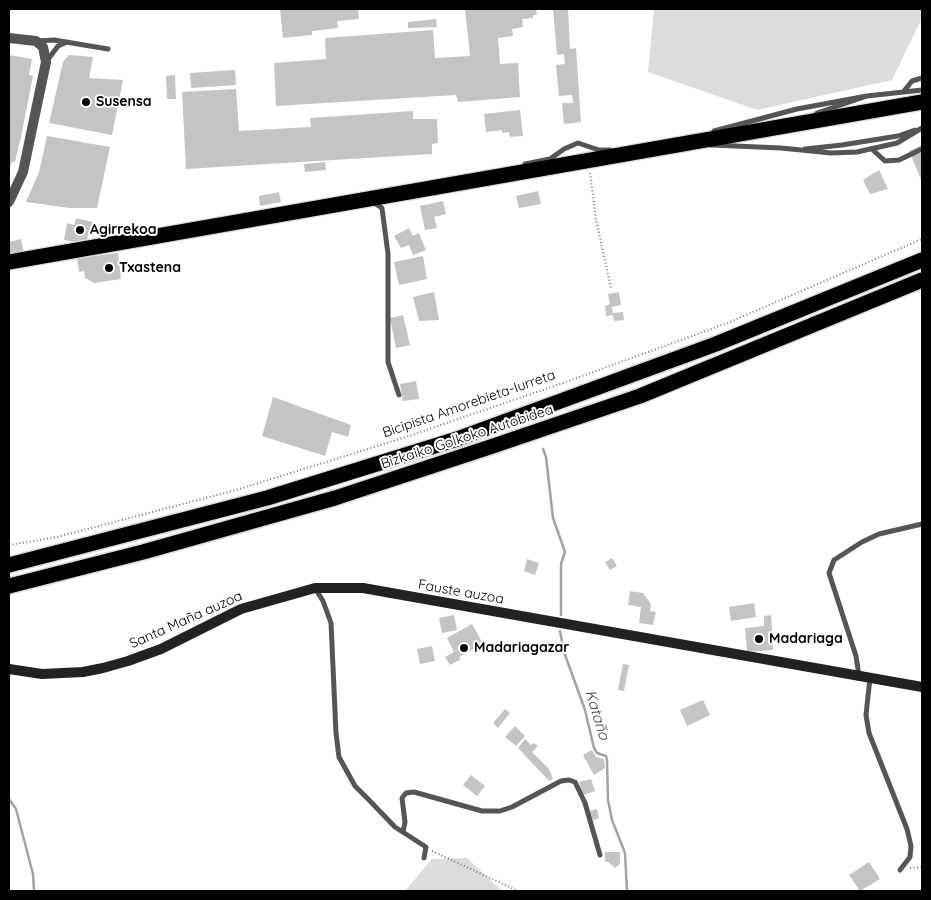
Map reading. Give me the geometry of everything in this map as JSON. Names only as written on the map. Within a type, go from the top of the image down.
[{"type":"highway","points":[[9,262],[588,161],[689,139],[749,133],[922,102]]},
{"type":"highway","name":"Bizkaiko Golkoko Autobidea","points":[[9,565],[267,498],[457,439],[716,344],[922,260]]},
{"type":"highway","name":"Bizkaiko Golkoko Autobidea","points":[[9,586],[143,552],[335,498],[494,446],[640,396],[922,280]]},
{"type":"street","points":[[9,38],[36,41],[46,53],[46,62],[23,172],[9,202]]},
{"type":"street","name":"Fauste auzoa","points":[[315,588],[363,588],[922,687]]},
{"type":"street","name":"Santa Maña auzoa","points":[[9,669],[42,674],[83,672],[128,661],[160,649],[241,608],[315,588]]},
{"type":"lane","points":[[36,41],[46,39],[108,49]]},
{"type":"lane","points":[[46,62],[58,46],[67,42]]},
{"type":"lane","points":[[904,91],[912,80],[922,78]]},
{"type":"lane","points":[[709,132],[797,109],[867,96],[922,90]]},
{"type":"lane","points":[[749,133],[839,107],[867,96]]},
{"type":"lane","points":[[794,150],[898,136],[922,128]]},
{"type":"lane","points":[[645,143],[689,139],[831,153],[873,150],[897,143],[922,128]]},
{"type":"lane","points":[[522,164],[550,160],[564,149],[578,143],[599,150],[636,145]]},
{"type":"lane","points":[[873,150],[885,161],[899,160],[922,149]]},
{"type":"lane","points":[[446,185],[476,173]]},
{"type":"lane","points":[[382,208],[401,193]]},
{"type":"lane","points":[[368,199],[382,208],[388,254],[388,362],[399,394]]},
{"type":"lane","points":[[900,870],[910,857],[911,846],[907,829],[869,733],[864,677],[829,573],[834,560],[862,542],[879,534],[922,524]]},
{"type":"lane","points":[[315,588],[323,601],[331,623],[336,733],[339,757],[355,786],[403,832],[426,847],[424,858]]},
{"type":"lane","points":[[403,832],[405,822],[402,798],[406,793],[414,792],[482,811],[500,811],[512,807],[560,781],[569,780],[575,782],[585,802],[600,855]]},
{"type":"path","points":[[588,161],[596,219],[611,288]]},
{"type":"path","name":"Bicipista Amorebieta-Iurreta","points":[[9,545],[57,537],[244,487],[439,426],[588,375],[725,324],[922,240]]},
{"type":"path","points":[[426,847],[518,891]]},
{"type":"shaded area","points":[[654,9],[922,9],[922,18],[892,80],[757,110],[648,72]]},
{"type":"shaded area","points":[[467,858],[502,891],[405,891],[432,859]]},
{"type":"building","points":[[280,9],[358,9],[359,19],[337,21],[338,28],[312,31],[312,35],[283,38]]},
{"type":"building","points":[[465,9],[536,9],[537,15],[533,15],[533,18],[522,19],[523,27],[512,29],[513,36],[498,38],[500,64],[518,63],[520,97],[458,102],[456,95],[276,106],[274,63],[326,59],[325,38],[433,30],[435,58],[470,56]]},
{"type":"building","points":[[553,9],[568,9],[570,49],[576,48],[581,122],[564,124],[562,103],[573,103],[572,95],[559,96],[556,65],[565,64],[564,54],[557,55]]},
{"type":"building","points":[[436,19],[437,27],[408,28],[408,22]]},
{"type":"building","points":[[9,55],[32,59],[29,75],[33,76],[15,162],[12,162],[9,170]]},
{"type":"building","name":"Susensa","points":[[69,55],[93,57],[89,78],[123,80],[112,135],[49,123],[63,62]]},
{"type":"building","points":[[235,70],[236,85],[191,88],[190,73]]},
{"type":"building","points":[[175,75],[176,99],[167,99],[166,76]]},
{"type":"building","points":[[236,89],[239,131],[311,127],[310,118],[413,111],[413,119],[437,119],[438,143],[432,144],[432,154],[186,169],[182,92]]},
{"type":"building","points":[[520,110],[523,136],[510,137],[509,132],[502,133],[502,130],[486,132],[484,114]]},
{"type":"building","points":[[47,136],[110,147],[97,208],[70,208],[26,202],[39,172]]},
{"type":"building","points":[[922,145],[922,182],[909,151]]},
{"type":"building","points":[[325,162],[326,170],[305,172],[304,164]]},
{"type":"building","points":[[879,170],[888,189],[870,194],[863,180]]},
{"type":"building","points":[[538,191],[541,204],[519,208],[516,196]]},
{"type":"building","points":[[279,192],[281,202],[260,206],[259,196]]},
{"type":"building","points":[[443,201],[446,214],[434,217],[437,228],[425,230],[420,206]]},
{"type":"building","name":"Agirrekoa","points":[[76,218],[96,223],[93,236],[88,235],[86,244],[64,240],[67,223],[74,225]]},
{"type":"building","points":[[409,228],[413,236],[419,233],[426,250],[413,255],[409,245],[401,248],[394,236]]},
{"type":"building","points":[[21,239],[24,253],[9,256],[9,242]]},
{"type":"building","points":[[118,253],[121,279],[94,283],[85,278],[84,271],[79,272],[77,258]]},
{"type":"building","points":[[423,256],[427,279],[399,285],[394,262]]},
{"type":"building","points":[[434,292],[439,320],[419,321],[413,297]]},
{"type":"building","points":[[619,292],[621,305],[612,307],[613,313],[623,312],[624,320],[614,321],[613,315],[606,316],[605,306],[610,304],[608,294]]},
{"type":"building","points":[[403,315],[410,345],[396,348],[390,318]]},
{"type":"building","points":[[416,381],[419,399],[403,401],[400,384]]},
{"type":"building","points":[[273,397],[351,425],[348,437],[332,432],[325,456],[262,436]]},
{"type":"building","points":[[612,558],[617,566],[610,570],[605,562]]},
{"type":"building","points":[[527,559],[539,563],[535,575],[524,571]]},
{"type":"building","points":[[630,591],[643,593],[651,604],[650,611],[656,612],[653,625],[639,623],[641,607],[628,605]]},
{"type":"building","points":[[754,603],[756,617],[731,621],[729,607]]},
{"type":"building","points":[[454,615],[457,630],[442,633],[439,618]]},
{"type":"building","name":"Madariaga","points":[[771,615],[773,650],[747,652],[745,628],[764,626],[764,616]]},
{"type":"building","name":"Madariagazar","points":[[472,624],[483,644],[459,657],[461,659],[450,665],[445,657],[454,652],[447,638]]},
{"type":"building","points":[[432,646],[435,661],[420,664],[417,649]]},
{"type":"building","points":[[623,664],[629,665],[624,691],[618,690]]},
{"type":"building","points":[[703,700],[710,715],[687,726],[680,710]]},
{"type":"building","points":[[505,709],[510,713],[498,728],[493,723]]},
{"type":"building","points":[[515,726],[525,736],[516,746],[505,737]]},
{"type":"building","points":[[525,739],[531,745],[534,743],[538,746],[532,752],[549,769],[553,779],[549,781],[518,748]]},
{"type":"building","points":[[592,750],[596,757],[604,759],[605,768],[594,775],[583,755]]},
{"type":"building","points":[[471,775],[485,786],[477,796],[463,785]]},
{"type":"building","points":[[591,779],[595,791],[583,795],[579,782]]},
{"type":"building","points":[[597,809],[599,818],[593,820],[590,811]]},
{"type":"building","points":[[605,852],[620,852],[620,864],[615,868],[608,862],[605,862]]},
{"type":"building","points":[[869,862],[880,879],[860,891],[849,875]]},
{"type":"waterway","name":"Kataño","points":[[543,449],[546,457],[553,518],[565,552],[561,564],[561,615]]},
{"type":"waterway","name":"Kataño","points":[[560,631],[564,652],[585,710],[594,748],[597,753],[606,756],[608,800],[612,820],[625,853],[627,891]]},
{"type":"waterway","points":[[9,799],[16,809],[33,874],[34,891]]},
{"type":"place","name":"Susensa","points":[[86,102]]},
{"type":"place","name":"Agirrekoa","points":[[80,230]]},
{"type":"place","name":"Txastena","points":[[109,268]]},
{"type":"place","name":"Madariaga","points":[[759,639]]},
{"type":"place","name":"Madariagazar","points":[[464,648]]}]
